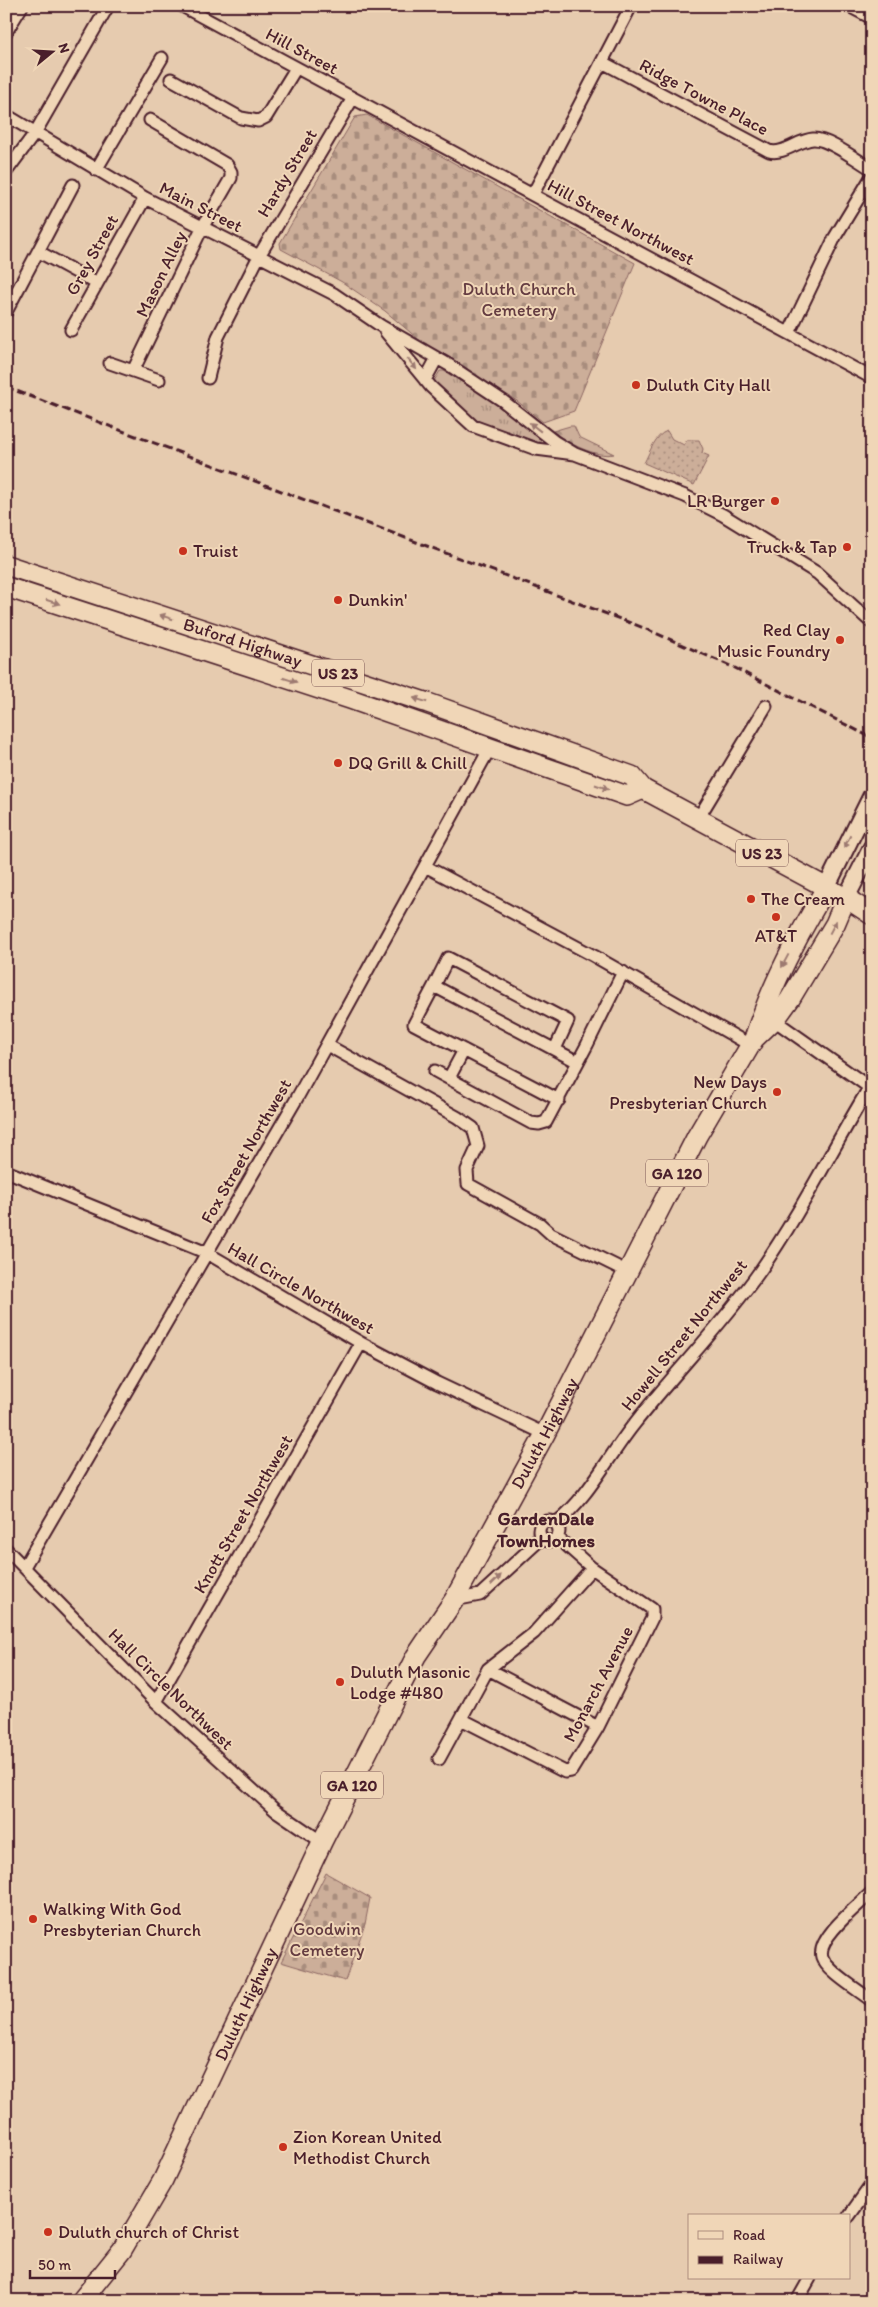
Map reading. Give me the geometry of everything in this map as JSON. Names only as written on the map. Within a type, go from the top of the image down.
[{"type":"main road","name":"Buford Highway","points":[[6,565],[505,730],[632,776],[643,789],[699,817],[846,898],[872,915]]},
{"type":"main road","name":"Buford Highway","points":[[6,587],[409,719],[627,796],[643,789]]},
{"type":"main road","points":[[80,611],[118,611],[126,604]]},
{"type":"main road","points":[[221,657],[233,649],[279,663],[295,660]]},
{"type":"main road","points":[[409,719],[420,716],[432,717],[494,736],[502,735],[505,730]]},
{"type":"main road","points":[[490,748],[518,744],[570,766],[592,763]]},
{"type":"main road","points":[[826,888],[872,795]]},
{"type":"main road","points":[[846,898],[872,847]]},
{"type":"main road","name":"Duluth Highway","points":[[82,2301],[122,2250],[163,2180],[322,1842],[416,1656],[454,1600],[546,1434],[693,1142],[752,1042],[767,998],[783,964],[826,888]]},
{"type":"main road","name":"Duluth Highway","points":[[752,1042],[784,1008],[834,924],[846,898]]},
{"type":"street","points":[[6,32],[22,6]]},
{"type":"street","points":[[6,172],[34,133],[108,6]]},
{"type":"street","name":"Hill Street","points":[[182,6],[352,98]]},
{"type":"street","points":[[532,194],[632,6]]},
{"type":"street","points":[[849,6],[872,18]]},
{"type":"street","points":[[96,170],[162,58]]},
{"type":"street","name":"Ridge Towne Place","points":[[602,62],[768,151],[775,153],[812,139],[822,140],[872,169]]},
{"type":"street","points":[[172,79],[241,118],[258,121],[266,117],[296,68]]},
{"type":"street","name":"Hill Street Northwest","points":[[352,98],[872,378]]},
{"type":"street","name":"Hardy Street","points":[[208,378],[218,337],[259,256],[352,98]]},
{"type":"street","name":"Main Street","points":[[6,115],[145,198],[334,294],[381,326],[437,358],[504,401],[554,442],[575,454]]},
{"type":"street","name":"Mason Alley","points":[[133,371],[202,228],[231,178],[231,172],[226,165],[150,120]]},
{"type":"street","points":[[789,333],[835,237],[872,176]]},
{"type":"street","points":[[6,312],[73,185]]},
{"type":"street","name":"Grey Street","points":[[71,330],[145,198]]},
{"type":"street","points":[[39,252],[96,283]]},
{"type":"street","name":"Main Street","points":[[381,326],[425,380],[473,426],[536,449],[575,454]]},
{"type":"street","points":[[425,380],[437,358]]},
{"type":"street","points":[[110,363],[159,380]]},
{"type":"street","points":[[575,454],[685,496],[775,546],[817,573],[872,623]]},
{"type":"street","points":[[699,817],[766,706]]},
{"type":"street","name":"Fox Street Northwest","points":[[24,1567],[327,1045],[490,748]]},
{"type":"street","points":[[425,866],[752,1042]]},
{"type":"street","points":[[555,1049],[568,1021],[448,958],[414,1024],[559,1100]]},
{"type":"street","points":[[435,1071],[531,1123],[539,1124],[546,1122],[559,1100],[623,972]]},
{"type":"street","points":[[434,986],[578,1062]]},
{"type":"street","points":[[774,1020],[870,1085]]},
{"type":"street","points":[[327,1045],[457,1117],[473,1128],[478,1146],[467,1170],[468,1184],[540,1224],[551,1234],[628,1272]]},
{"type":"street","points":[[449,1078],[464,1050]]},
{"type":"street","name":"Howell Street Northwest","points":[[556,1523],[570,1512],[629,1430],[674,1374],[712,1334],[760,1271],[783,1236],[870,1085]]},
{"type":"street","name":"Hall Circle Northwest","points":[[6,1171],[207,1254],[361,1343],[436,1383],[546,1434]]},
{"type":"street","name":"Knott Street Northwest","points":[[156,1702],[361,1343]]},
{"type":"street","points":[[551,1520],[556,1523],[559,1531],[557,1536],[550,1541],[542,1538],[538,1530],[542,1522],[551,1520]]},
{"type":"street","name":"Monarch Avenue","points":[[461,1719],[565,1772],[571,1771],[598,1727],[652,1618],[652,1609],[643,1601],[592,1568],[557,1536]]},
{"type":"street","points":[[454,1600],[480,1595],[542,1538]]},
{"type":"street","name":"Hall Circle Northwest","points":[[6,1549],[156,1702],[275,1810],[322,1842]]},
{"type":"street","points":[[439,1759],[488,1669],[534,1633],[592,1568]]},
{"type":"street","points":[[488,1669],[598,1727]]},
{"type":"street","points":[[872,1892],[828,1935],[822,1947],[822,1957],[830,1968],[872,2001]]},
{"type":"street","points":[[850,2215],[872,2184]]},
{"type":"street","points":[[797,2301],[809,2280]]},
{"type":"green space","name":"Duluth Church Cemetery","points":[[367,115],[635,263],[574,411],[543,422],[517,401],[423,343],[385,311],[342,282],[281,249],[280,243],[355,117]]},
{"type":"green space","points":[[440,371],[444,371],[502,407],[540,437],[540,443],[478,423],[435,385],[434,381]]},
{"type":"green space","points":[[574,426],[579,437],[614,454],[607,455],[590,452],[553,431]]},
{"type":"green space","points":[[667,431],[672,439],[684,445],[687,440],[699,440],[703,449],[702,453],[709,456],[694,485],[644,463],[656,440]]},
{"type":"green space","name":"Goodwin Cemetery","points":[[326,1873],[370,1898],[365,1924],[345,1981],[281,1962]]},
{"type":"railway","points":[[6,387],[644,628],[735,668],[872,738]]},
{"type":"place","name":"Duluth City Hall","points":[[636,385]]},
{"type":"place","name":"LR Burger","points":[[775,501]]},
{"type":"place","name":"Truck & Tap","points":[[847,547]]},
{"type":"place","name":"Truist","points":[[183,551]]},
{"type":"place","name":"Dunkin'","points":[[338,600]]},
{"type":"place","name":"Red Clay Music Foundry","points":[[840,640]]},
{"type":"place","name":"DQ Grill & Chill","points":[[338,763]]},
{"type":"place","name":"The Cream","points":[[751,899]]},
{"type":"place","name":"AT&T","points":[[776,917]]},
{"type":"place","name":"New Days Presbyterian Church","points":[[777,1092]]},
{"type":"place","name":"Duluth Masonic Lodge #480","points":[[340,1682]]},
{"type":"place","name":"Walking With God Presbyterian Church","points":[[33,1919]]},
{"type":"place","name":"Zion Korean United Methodist Church","points":[[283,2147]]},
{"type":"place","name":"Duluth church of Christ","points":[[48,2232]]},
{"type":"district","name":"GardenDale TownHomes","points":[[546,1529]]}]
